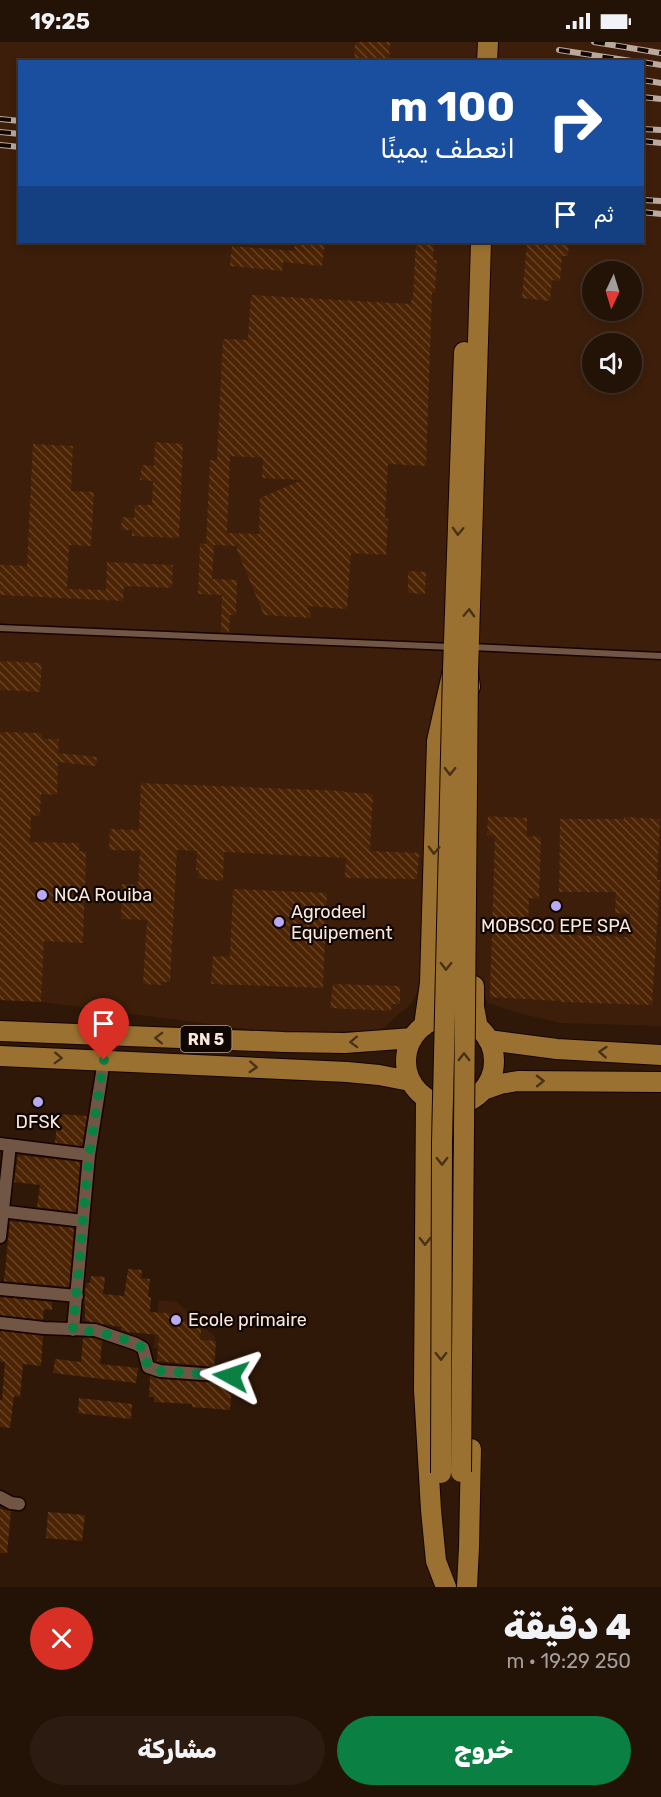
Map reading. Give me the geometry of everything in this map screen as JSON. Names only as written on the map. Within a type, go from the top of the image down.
[{"type":"highway","points":[[474,42],[474,60]]},
{"type":"highway","points":[[487,60],[488,42]]},
{"type":"highway","points":[[461,647],[468,243]]},
{"type":"highway","points":[[447,1587],[441,1473],[442,1141],[461,647],[481,243]]},
{"type":"highway","points":[[460,671],[437,741],[430,983],[418,1032],[408,1048],[406,1059],[410,1081],[426,1098],[450,1105],[462,1103],[500,1084],[518,1081],[661,1082]]},
{"type":"highway","points":[[460,671],[477,742],[474,1007],[493,1057],[488,1083],[478,1094],[466,1587]]},
{"type":"highway","points":[[460,671],[461,1472],[466,1587]]},
{"type":"highway","points":[[418,1032],[434,1021],[457,1018],[468,1022],[483,1034],[557,1049],[661,1055]]},
{"type":"highway","name":"RN 5","points":[[0,1031],[345,1043],[418,1032]]},
{"type":"highway","name":"RN 5","points":[[0,1056],[347,1072],[410,1081]]},
{"type":"highway","points":[[426,1098],[424,1390],[436,1561],[447,1587]]},
{"type":"street","points":[[73,1330],[89,1155],[104,1060]]},
{"type":"street","points":[[0,1237],[5,1144],[89,1155]]},
{"type":"street","points":[[1,1211],[83,1221]]},
{"type":"street","points":[[0,1289],[77,1296]]},
{"type":"street","points":[[0,1323],[95,1330],[143,1348],[148,1367],[160,1371],[231,1376]]},
{"type":"street","points":[[0,1497],[11,1503],[19,1504]]},
{"type":"lane","points":[[0,628],[661,656]]},
{"type":"shaded area","points":[[0,42],[661,42],[661,1026],[561,1023],[488,1003],[482,990],[482,978],[427,975],[411,1004],[381,1030],[285,1034],[41,1002],[0,1000]]},
{"type":"shaded area","name":"Ecole primaire","points":[[159,1300],[177,1302],[215,1337],[213,1355],[153,1348]]},
{"type":"building","points":[[355,42],[390,42],[389,60],[354,60]]},
{"type":"building","points":[[295,243],[325,243],[322,266],[283,262],[282,271],[230,266],[232,246],[294,251]]},
{"type":"building","points":[[416,243],[434,243],[433,260],[437,260],[435,293],[432,293],[426,466],[388,464],[385,518],[388,519],[386,555],[351,553],[347,609],[307,606],[312,618],[264,615],[237,546],[214,545],[212,579],[237,580],[236,615],[230,615],[229,632],[221,632],[222,595],[198,594],[200,543],[206,544],[210,460],[217,461],[223,339],[248,340],[251,295],[410,304],[413,297]],"holes":[[[230,456],[263,458],[262,478],[302,480],[260,498],[259,534],[227,533]]]},
{"type":"building","points":[[527,243],[569,243],[568,256],[562,256],[560,281],[552,280],[550,301],[522,298]]},
{"type":"building","points":[[155,442],[183,444],[179,538],[132,536],[132,530],[121,530],[122,517],[134,518],[135,505],[152,505],[153,481],[140,480],[142,465],[154,466]]},
{"type":"building","points":[[33,444],[73,446],[71,491],[94,492],[91,546],[69,545],[67,589],[106,590],[107,562],[173,565],[172,588],[124,586],[123,601],[0,595],[0,565],[27,566]]},
{"type":"building","points":[[408,571],[426,572],[425,594],[408,593]]},
{"type":"building","points":[[0,661],[42,663],[40,692],[0,690]]},
{"type":"building","points":[[0,732],[42,733],[42,739],[59,739],[58,753],[97,757],[96,766],[58,762],[57,795],[41,794],[40,816],[31,815],[30,842],[80,843],[79,851],[86,852],[83,943],[44,941],[41,1002],[0,1000]]},
{"type":"building","points":[[141,783],[373,794],[370,851],[419,853],[417,879],[345,878],[346,858],[224,852],[223,881],[198,878],[197,851],[177,850],[170,982],[161,982],[161,985],[143,984],[147,920],[121,919],[122,884],[138,885],[140,851],[109,850],[110,829],[139,830]]},
{"type":"building","points":[[488,816],[527,818],[527,836],[541,837],[539,899],[529,898],[528,925],[537,926],[537,934],[628,937],[630,914],[615,913],[616,892],[559,892],[560,819],[624,819],[624,817],[660,819],[657,880],[660,880],[652,1005],[490,997],[495,836],[487,835]]},
{"type":"building","name":"Agrodeel Equipement","points":[[233,889],[327,893],[323,988],[211,984],[213,956],[230,957]]},
{"type":"building","points":[[333,984],[400,986],[400,1004],[392,1004],[391,1011],[330,1008]]},
{"type":"building","points":[[58,1114],[87,1116],[82,1146],[55,1143]]},
{"type":"building","points":[[18,1155],[80,1162],[76,1212],[37,1207],[40,1185],[14,1182]]},
{"type":"building","points":[[10,1221],[74,1228],[69,1287],[4,1281]]},
{"type":"building","points":[[128,1269],[142,1270],[141,1278],[150,1279],[148,1297],[151,1297],[150,1312],[179,1314],[178,1320],[202,1323],[200,1340],[216,1341],[214,1367],[157,1361],[159,1335],[127,1332],[121,1330],[121,1327],[85,1321],[86,1283],[90,1283],[91,1276],[105,1277],[103,1294],[124,1296]]},
{"type":"building","points":[[0,1297],[52,1302],[52,1310],[44,1309],[43,1320],[0,1315]]},
{"type":"building","points":[[0,1331],[43,1336],[41,1366],[23,1364],[20,1397],[14,1396],[10,1428],[0,1427],[0,1400],[2,1400],[5,1362],[0,1362]]},
{"type":"building","points":[[83,1338],[102,1341],[100,1364],[138,1368],[136,1383],[53,1373],[55,1359],[81,1362]]},
{"type":"building","points":[[150,1376],[159,1379],[232,1384],[230,1410],[192,1407],[192,1404],[154,1402],[154,1397],[149,1397]]},
{"type":"building","points":[[79,1398],[132,1404],[131,1419],[78,1413]]},
{"type":"building","points":[[0,1509],[11,1511],[7,1553],[0,1553]]},
{"type":"building","points":[[48,1512],[85,1515],[82,1541],[46,1538]]},
{"type":"railway","points":[[594,42],[661,53]]},
{"type":"railway","points":[[559,50],[625,60]]},
{"type":"railway","points":[[644,62],[661,65]]},
{"type":"railway","points":[[644,80],[661,83]]},
{"type":"railway","points":[[644,97],[661,99]]},
{"type":"railway","points":[[0,119],[18,121]]},
{"type":"railway","points":[[644,129],[661,130]]},
{"type":"railway","points":[[0,132],[18,134]]},
{"type":"railway","points":[[644,141],[661,143]]},
{"type":"railway","points":[[0,145],[18,147]]},
{"type":"railway","points":[[644,200],[661,201]]},
{"type":"railway","points":[[644,212],[661,214]]},
{"type":"place","name":"NCA Rouiba","points":[[42,895]]},
{"type":"place","name":"MOBSCO EPE SPA","points":[[556,906]]},
{"type":"place","name":"Agrodeel Equipement","points":[[279,922]]},
{"type":"place","name":"DFSK","points":[[38,1102]]},
{"type":"place","name":"Ecole primaire","points":[[176,1320]]},
{"type":"route","points":[[104,1060],[89,1155],[73,1330],[95,1330],[136,1344],[143,1348],[148,1367],[160,1371],[231,1376]]}]
